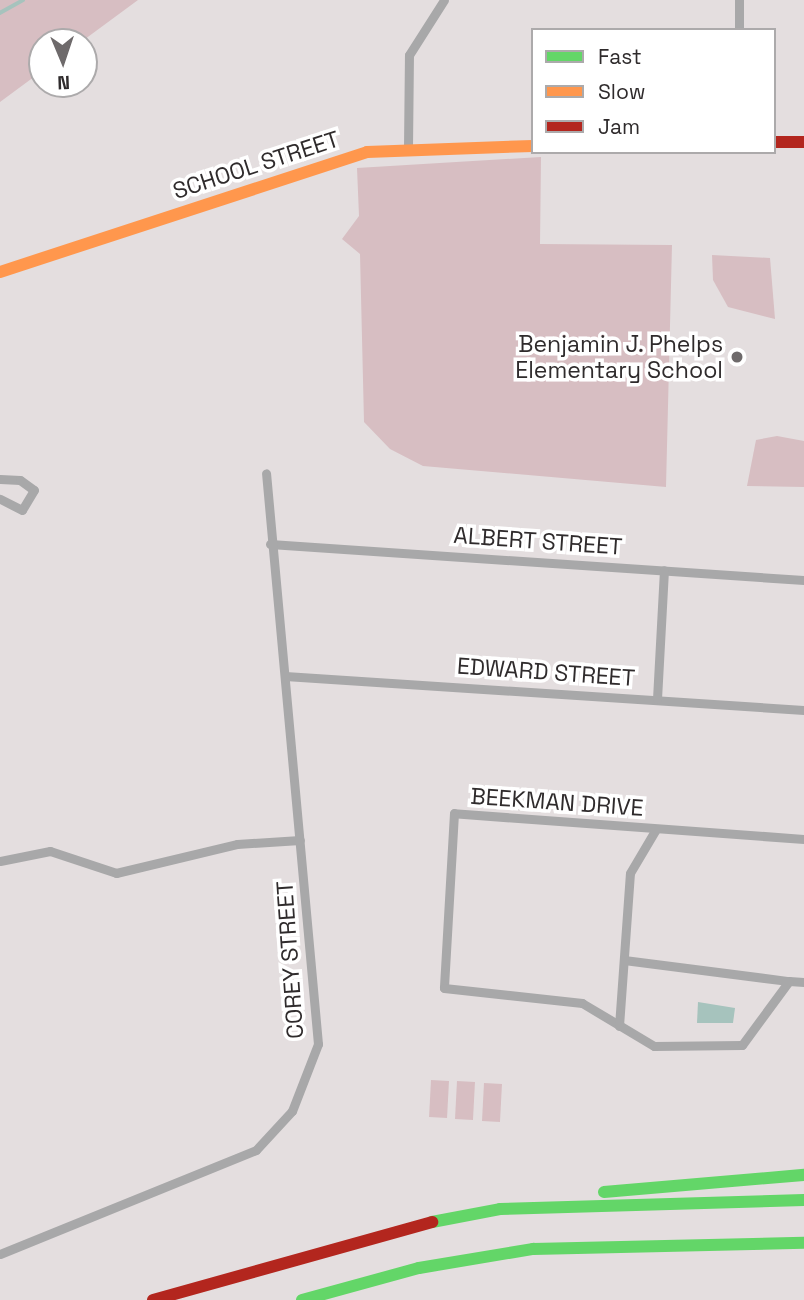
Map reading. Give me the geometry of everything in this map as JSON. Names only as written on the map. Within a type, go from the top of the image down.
[{"type":"main road","points":[[776,142],[804,142]]},
{"type":"main road","name":"SCHOOL STREET","points":[[0,272],[296,171],[408,148],[531,146]]},
{"type":"main road","points":[[153,1300],[386,1231],[500,1209],[607,1192],[804,1175]]},
{"type":"main road","points":[[500,1209],[804,1200]]},
{"type":"main road","points":[[302,1300],[486,1255],[667,1245],[804,1243]]},
{"type":"main road","points":[[667,1245],[804,1253]]},
{"type":"street","points":[[408,148],[409,55],[444,0]]},
{"type":"street","points":[[738,0],[739,28]]},
{"type":"street","name":"COREY STREET","points":[[0,1254],[227,1167],[256,1150],[292,1111],[318,1044],[265,473]]},
{"type":"street","points":[[0,479],[20,480],[34,490],[22,510],[0,499]]},
{"type":"street","name":"ALBERT STREET","points":[[270,544],[804,580]]},
{"type":"street","points":[[657,699],[664,570]]},
{"type":"street","name":"EDWARD STREET","points":[[285,676],[804,710]]},
{"type":"street","name":"BEEKMAN DRIVE","points":[[789,981],[743,1045],[654,1046],[582,1003],[444,988],[454,813],[804,839]]},
{"type":"street","points":[[619,1026],[630,873],[656,829]]},
{"type":"street","points":[[0,861],[50,851],[116,873],[237,844],[300,840]]},
{"type":"street","points":[[624,960],[804,982]]},
{"type":"shaded area","points":[[0,0],[138,0],[98,29],[28,28],[28,81],[0,102]]},
{"type":"shaded area","points":[[541,157],[540,244],[672,245],[666,487],[423,466],[390,449],[364,422],[360,254],[342,239],[359,216],[357,168]]},
{"type":"shaded area","points":[[712,255],[770,258],[775,319],[728,307],[713,280]]},
{"type":"shaded area","points":[[777,436],[804,441],[804,487],[747,486],[756,440]]},
{"type":"shaded area","points":[[698,1002],[735,1008],[733,1023],[697,1023]]},
{"type":"shaded area","points":[[431,1080],[449,1081],[447,1118],[429,1117]]},
{"type":"shaded area","points":[[457,1081],[475,1082],[473,1120],[455,1119]]},
{"type":"shaded area","points":[[484,1083],[502,1084],[500,1122],[482,1121]]},
{"type":"waterway","points":[[0,13],[23,0]]},
{"type":"traffic: fast","points":[[604,1192],[804,1175]]},
{"type":"traffic: fast","points":[[432,1222],[500,1209],[804,1200]]},
{"type":"traffic: fast","points":[[302,1300],[419,1268],[533,1249],[804,1243]]},
{"type":"traffic: slow","points":[[0,272],[367,152],[531,146]]},
{"type":"traffic: jam","points":[[776,142],[804,142]]},
{"type":"traffic: jam","points":[[153,1300],[432,1222]]},
{"type":"place","name":"Benjamin J. Phelps Elementary School","points":[[737,357]]}]
